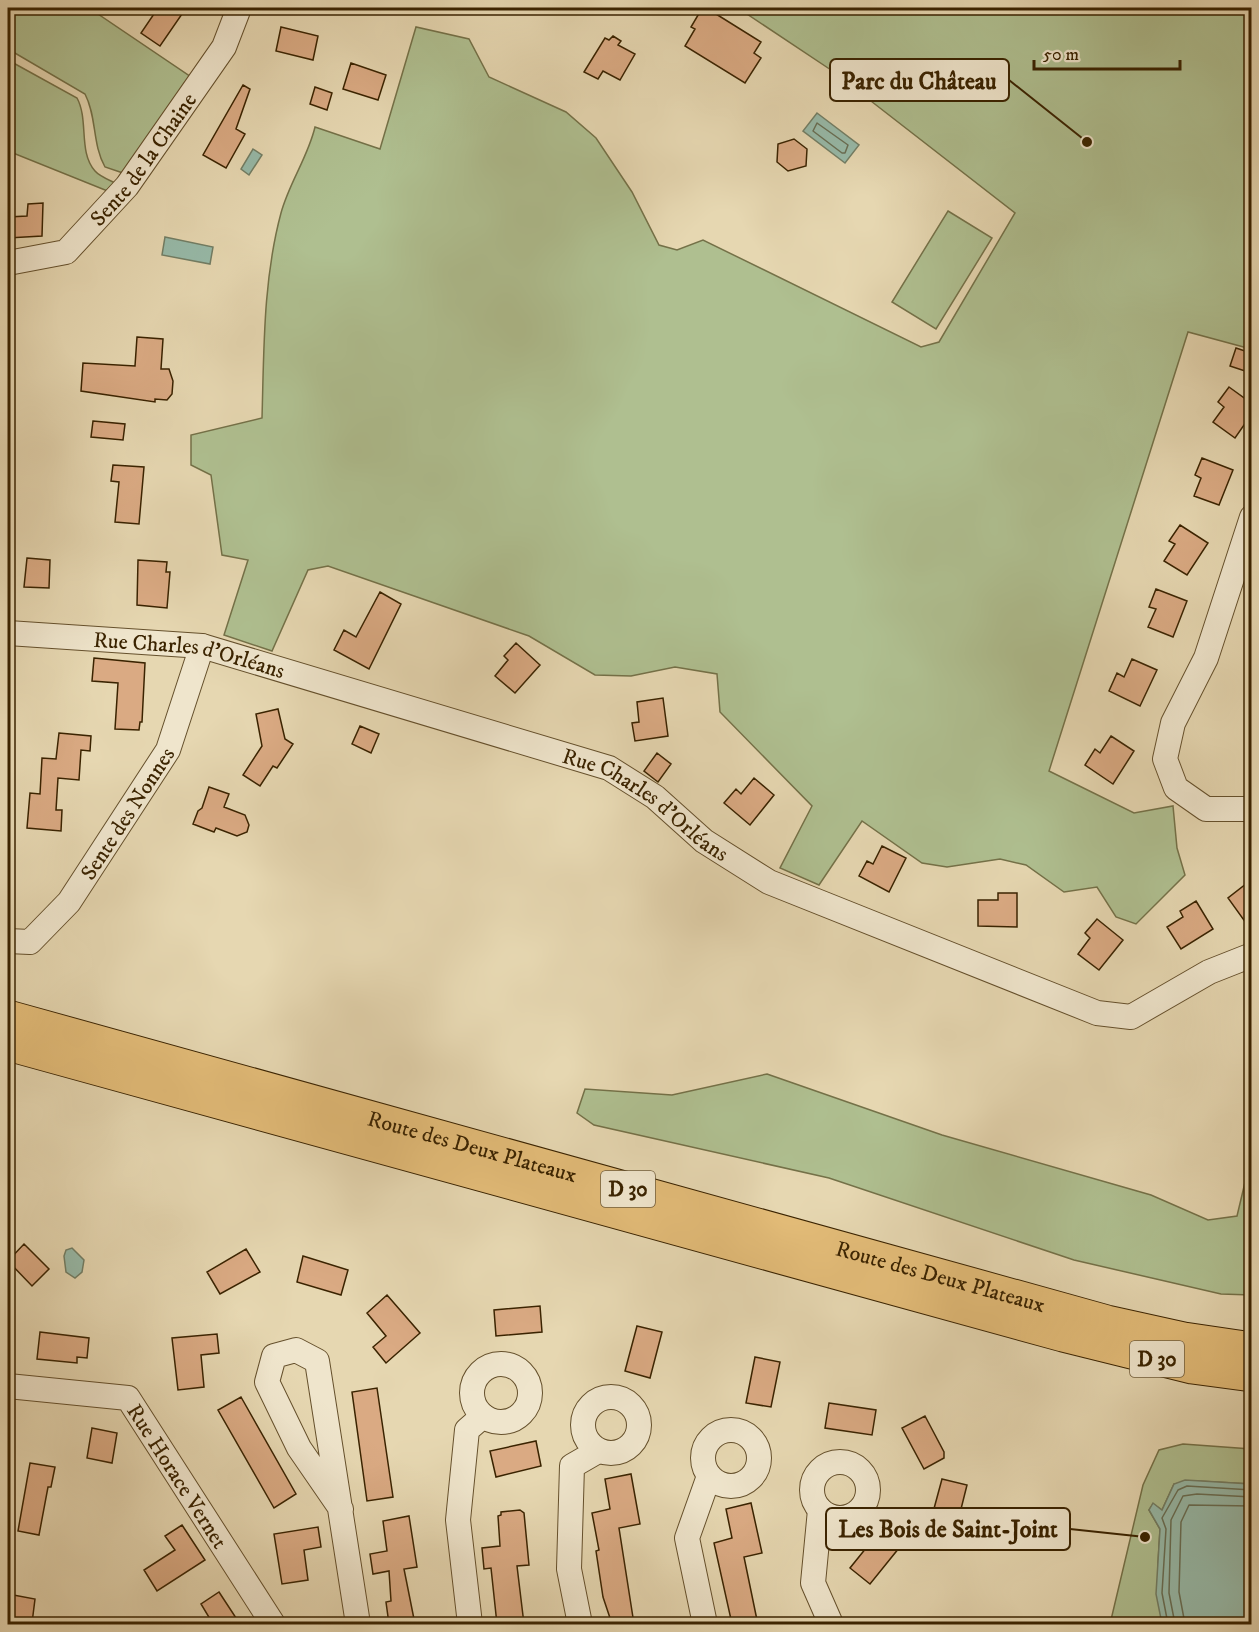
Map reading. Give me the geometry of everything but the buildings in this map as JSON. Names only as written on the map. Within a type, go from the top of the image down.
[{"type":"main road","name":"Route des Deux Plateaux","points":[[8,1017],[1107,1322],[1184,1339],[1251,1349]]},
{"type":"main road","name":"Route des Deux Plateaux","points":[[8,1044],[1074,1338],[1192,1367],[1251,1375]]},
{"type":"street","name":"Sente de la Chaine","points":[[8,262],[66,252],[82,236],[127,186],[224,47],[239,8]]},
{"type":"street","points":[[1251,517],[1206,658],[1173,723],[1165,759],[1176,788],[1206,809],[1251,809]]},
{"type":"street","name":"Rue Charles d'Orléans","points":[[8,633],[202,646],[609,768],[655,797],[704,841],[770,882],[1097,1014],[1131,1017],[1209,972],[1251,955]]},
{"type":"street","name":"Sente des Nonnes","points":[[8,941],[30,942],[75,892],[168,750],[202,646]]},
{"type":"street","points":[[341,1509],[299,1448],[267,1382],[274,1356],[296,1350],[317,1361],[341,1509],[358,1624]]},
{"type":"street","name":"Rue Horace Vernet","points":[[8,1386],[128,1398],[273,1624]]},
{"type":"street","points":[[470,1624],[458,1520],[467,1430],[483,1416]]},
{"type":"street","points":[[580,1624],[569,1569],[572,1466],[598,1451]]},
{"type":"street","points":[[705,1624],[687,1538],[709,1476]]},
{"type":"street","points":[[819,1510],[813,1583],[831,1624]]},
{"type":"shaded area","points":[[8,8],[89,8],[194,79],[126,174],[105,167],[98,149],[89,103],[85,94],[8,49]]},
{"type":"shaded area","points":[[738,8],[1251,8],[1251,349],[1188,332],[1049,771],[1134,813],[1173,806],[1177,848],[1185,875],[1136,924],[1116,917],[1097,887],[1064,892],[1026,865],[1000,859],[947,867],[922,863],[862,821],[819,885],[780,868],[812,806],[720,712],[717,674],[675,667],[631,676],[595,675],[529,636],[328,566],[308,570],[272,651],[224,635],[248,560],[222,555],[211,475],[191,465],[191,435],[262,418],[268,289],[275,238],[289,191],[315,127],[380,149],[416,27],[469,39],[489,77],[566,112],[596,138],[632,192],[659,245],[677,250],[703,240],[921,347],[939,342],[1015,213],[831,70]]},
{"type":"shaded area","points":[[8,60],[77,98],[81,107],[85,145],[90,163],[97,173],[119,185],[115,194],[8,151]]},
{"type":"shaded area","points":[[948,211],[992,238],[936,329],[892,302]]},
{"type":"shaded area","points":[[767,1074],[942,1135],[1151,1195],[1208,1220],[1237,1216],[1251,1157],[1251,1295],[1221,1294],[1074,1260],[829,1178],[594,1125],[577,1113],[585,1089],[672,1095]]},
{"type":"shaded area","points":[[1183,1444],[1251,1449],[1251,1484],[1198,1481],[1174,1484],[1162,1510],[1153,1504],[1149,1510],[1160,1529],[1158,1563],[1162,1624],[1110,1624],[1143,1485],[1159,1450]]},
{"type":"water","points":[[817,113],[859,145],[845,163],[803,131]]},
{"type":"water","points":[[253,149],[262,155],[249,175],[241,169]]},
{"type":"water","points":[[165,237],[213,247],[210,264],[162,255]]},
{"type":"water","points":[[72,1248],[84,1260],[82,1272],[75,1278],[66,1272],[64,1256],[66,1250]]},
{"type":"water","points":[[1185,1480],[1251,1484],[1251,1624],[1162,1624],[1156,1594],[1160,1529],[1149,1510],[1153,1503],[1162,1510],[1174,1484]]},
{"type":"place","name":"Parc du Château","points":[[1087,142]]},
{"type":"place","name":"Les Bois de Saint-Joint","points":[[1145,1537]]}]
